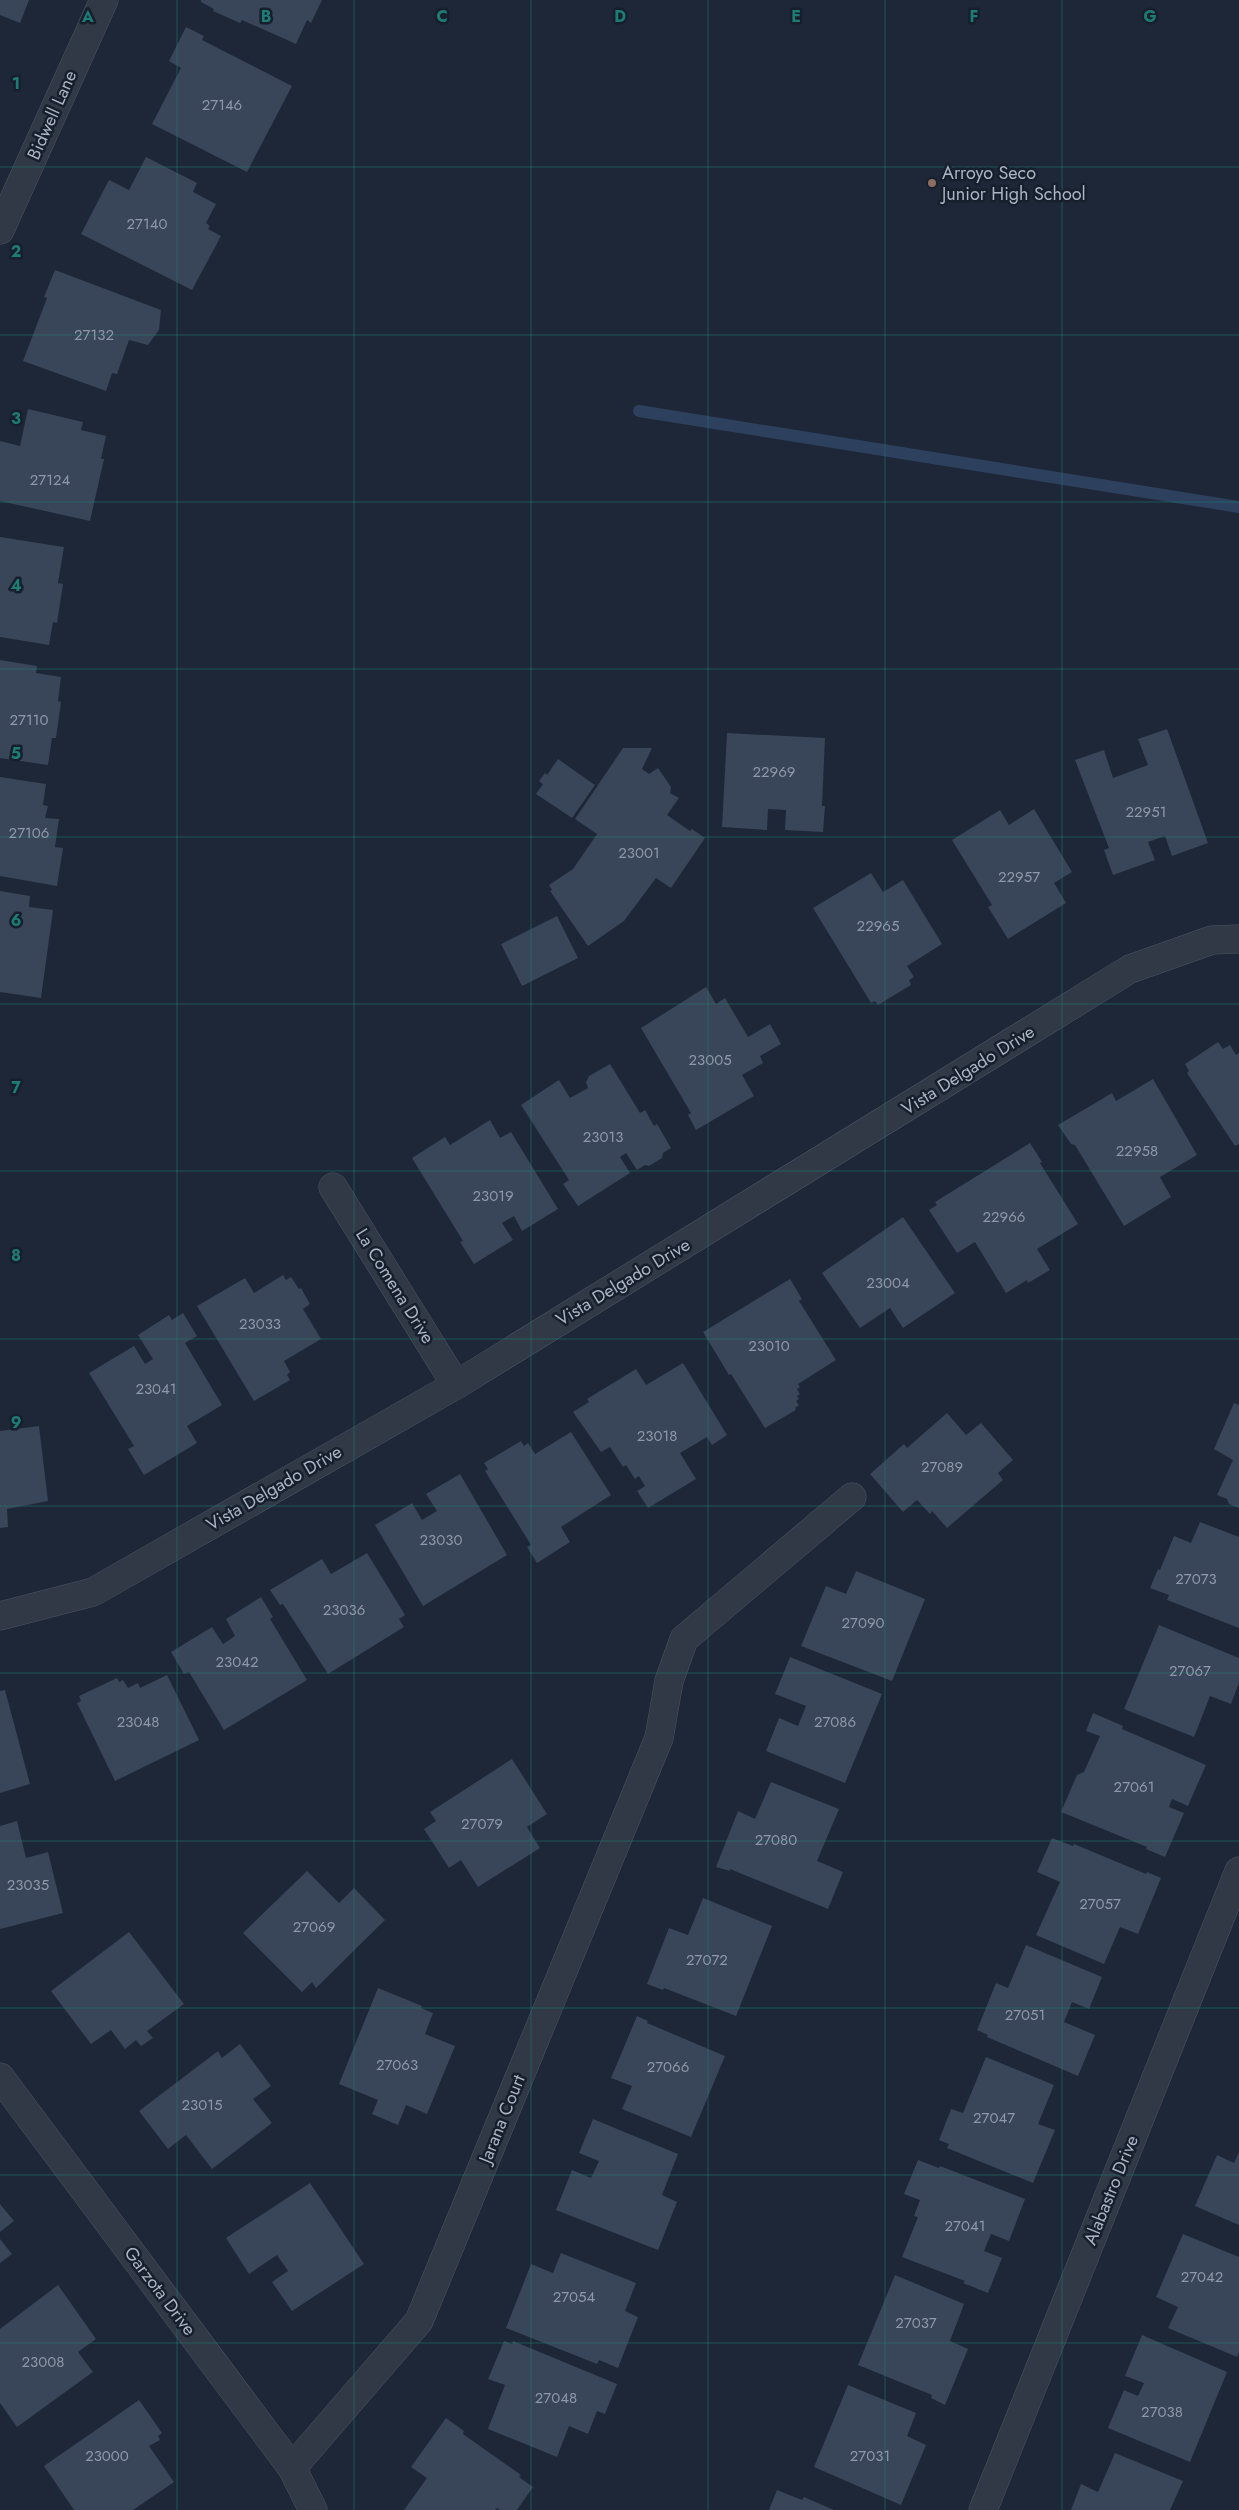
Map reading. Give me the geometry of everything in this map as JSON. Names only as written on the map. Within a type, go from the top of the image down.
[{"type":"street","name":"Bidwell Lane","points":[[0,230],[104,0]]},
{"type":"street","name":"Vista Delgado Drive","points":[[0,1616],[93,1592],[456,1385],[1130,969],[1212,940],[1239,938]]},
{"type":"street","name":"La Comena Drive","points":[[333,1188],[456,1385]]},
{"type":"street","name":"Jarana Court","points":[[292,2468],[419,2321],[659,1738],[669,1681],[684,1639],[852,1497]]},
{"type":"street","name":"Alabastro Drive","points":[[983,2510],[1239,1871]]},
{"type":"street","name":"Garzota Drive","points":[[0,2077],[292,2468],[313,2510]]},
{"type":"building","points":[[0,0],[29,0],[20,23],[0,15]]},
{"type":"building","points":[[201,0],[322,0],[311,23],[307,20],[296,44],[242,20],[240,23],[213,11],[214,9],[201,2]]},
{"type":"building","points":[[186,27],[204,36],[202,40],[292,86],[247,172],[152,124],[181,68],[169,61]]},
{"type":"building","points":[[146,157],[197,183],[193,192],[216,204],[206,223],[210,226],[208,229],[221,236],[192,290],[81,234],[109,180],[129,190]]},
{"type":"building","points":[[55,270],[161,310],[159,330],[148,345],[129,340],[117,374],[112,373],[106,391],[23,361],[47,298],[44,297]]},
{"type":"building","points":[[28,409],[83,422],[81,430],[106,436],[101,459],[104,459],[90,521],[0,501],[0,441],[20,446]]},
{"type":"building","points":[[0,537],[64,547],[58,583],[63,584],[57,623],[53,622],[49,645],[0,637]]},
{"type":"building","points":[[0,660],[37,666],[36,673],[61,677],[58,701],[61,702],[56,738],[52,738],[48,765],[0,758]]},
{"type":"building","points":[[1167,729],[1208,843],[1172,856],[1165,836],[1148,842],[1155,860],[1113,875],[1104,850],[1109,848],[1075,760],[1104,750],[1113,778],[1148,765],[1138,739]]},
{"type":"building","points":[[727,733],[825,738],[822,806],[825,806],[823,832],[785,830],[786,810],[768,809],[767,830],[722,827]]},
{"type":"building","points":[[623,748],[652,748],[642,769],[649,774],[658,768],[671,787],[670,793],[679,798],[667,815],[690,831],[692,829],[705,838],[671,888],[656,878],[624,921],[588,946],[550,891],[552,890],[549,885],[573,869],[597,834],[575,819]]},
{"type":"building","points":[[558,759],[595,785],[572,818],[536,794],[543,784],[539,781],[545,773],[547,775]]},
{"type":"building","points":[[0,777],[46,784],[43,805],[48,806],[45,818],[59,819],[55,847],[63,848],[57,886],[0,876]]},
{"type":"building","points":[[1034,809],[1072,872],[1054,883],[1066,903],[1008,939],[988,907],[992,905],[952,840],[1000,810],[1009,825]]},
{"type":"building","points":[[871,873],[883,892],[903,880],[942,944],[907,966],[914,977],[909,980],[911,985],[878,1005],[875,1001],[871,1003],[813,908]]},
{"type":"building","points":[[0,891],[30,896],[29,907],[53,910],[41,998],[0,992]]},
{"type":"building","points":[[557,916],[578,958],[522,986],[501,944]]},
{"type":"building","points":[[706,987],[716,1004],[725,998],[748,1037],[770,1024],[781,1044],[760,1056],[763,1063],[742,1075],[754,1096],[696,1130],[688,1115],[691,1113],[641,1028]]},
{"type":"building","points":[[1218,1042],[1223,1049],[1230,1045],[1236,1055],[1239,1053],[1239,1144],[1235,1146],[1187,1073],[1189,1071],[1185,1064]]},
{"type":"building","points":[[610,1064],[640,1113],[645,1110],[654,1126],[657,1124],[671,1148],[663,1153],[662,1158],[649,1166],[645,1165],[637,1170],[626,1153],[620,1157],[630,1173],[578,1206],[563,1184],[569,1180],[521,1105],[559,1080],[570,1098],[588,1088],[586,1082],[589,1076]]},
{"type":"building","points":[[1153,1079],[1197,1155],[1160,1177],[1171,1197],[1124,1226],[1075,1145],[1071,1144],[1058,1125],[1112,1093],[1116,1101]]},
{"type":"building","points":[[490,1120],[500,1138],[511,1132],[558,1209],[522,1231],[514,1216],[502,1223],[513,1240],[474,1264],[460,1242],[463,1241],[412,1158],[445,1137],[450,1145]]},
{"type":"building","points":[[1030,1143],[1042,1162],[1040,1163],[1078,1224],[1037,1249],[1050,1270],[1028,1283],[1027,1280],[1006,1293],[975,1242],[957,1253],[929,1210],[937,1205],[935,1202]]},
{"type":"building","points":[[903,1217],[955,1293],[903,1328],[890,1308],[860,1328],[822,1273]]},
{"type":"building","points":[[283,1275],[286,1280],[291,1277],[299,1289],[301,1288],[310,1304],[303,1309],[321,1339],[284,1361],[290,1372],[287,1375],[290,1380],[254,1401],[197,1306],[245,1278],[254,1293]]},
{"type":"building","points":[[790,1279],[802,1299],[799,1301],[836,1360],[798,1384],[800,1387],[797,1389],[800,1394],[797,1396],[799,1399],[796,1401],[799,1405],[795,1408],[796,1410],[765,1428],[703,1332]]},
{"type":"building","points":[[183,1313],[197,1336],[185,1343],[222,1405],[187,1426],[197,1443],[144,1475],[128,1449],[134,1446],[89,1373],[134,1346],[145,1364],[153,1359],[138,1335],[169,1315],[172,1320]]},
{"type":"building","points":[[683,1363],[727,1435],[712,1445],[707,1437],[680,1453],[696,1479],[648,1508],[637,1491],[645,1486],[639,1476],[635,1479],[626,1465],[623,1467],[610,1447],[601,1452],[573,1412],[589,1402],[587,1399],[636,1369],[646,1385]]},
{"type":"building","points":[[1234,1403],[1239,1405],[1239,1508],[1229,1504],[1227,1499],[1217,1495],[1233,1460],[1214,1449]]},
{"type":"building","points":[[947,1413],[966,1435],[981,1423],[1013,1460],[998,1473],[1003,1480],[947,1528],[932,1511],[930,1514],[917,1500],[903,1512],[870,1474],[904,1444],[907,1448]]},
{"type":"building","points":[[39,1426],[48,1501],[7,1509],[8,1527],[0,1528],[0,1431]]},
{"type":"building","points":[[571,1432],[611,1495],[561,1527],[570,1542],[537,1563],[527,1547],[531,1545],[485,1471],[488,1469],[484,1463],[521,1441],[524,1446],[528,1443],[535,1454]]},
{"type":"building","points":[[460,1474],[507,1555],[423,1606],[375,1525],[412,1503],[422,1520],[437,1511],[426,1494]]},
{"type":"building","points":[[1200,1522],[1239,1537],[1239,1628],[1167,1600],[1169,1595],[1150,1588],[1158,1569],[1160,1570],[1174,1536],[1191,1543]]},
{"type":"building","points":[[367,1553],[405,1615],[399,1619],[404,1627],[328,1674],[283,1604],[280,1605],[270,1590],[322,1559],[331,1574]]},
{"type":"building","points":[[856,1571],[925,1599],[892,1681],[801,1646],[826,1586],[846,1594]]},
{"type":"building","points":[[261,1597],[273,1617],[270,1619],[307,1680],[224,1730],[189,1672],[184,1674],[171,1652],[212,1627],[223,1644],[235,1636],[226,1619]]},
{"type":"building","points":[[1159,1625],[1239,1658],[1239,1683],[1231,1704],[1210,1696],[1194,1737],[1124,1709]]},
{"type":"building","points":[[790,1657],[882,1694],[845,1783],[766,1751],[779,1718],[798,1726],[806,1706],[775,1694]]},
{"type":"building","points":[[167,1675],[199,1740],[115,1781],[77,1703],[81,1701],[79,1696],[117,1678],[119,1682],[123,1680],[128,1688],[138,1683],[140,1688]]},
{"type":"building","points":[[5,1690],[30,1784],[0,1793],[0,1691]]},
{"type":"building","points":[[1093,1713],[1123,1726],[1122,1729],[1206,1765],[1188,1806],[1172,1799],[1169,1807],[1184,1813],[1165,1857],[1146,1849],[1147,1847],[1061,1812],[1077,1775],[1084,1772],[1100,1736],[1086,1731]]},
{"type":"building","points":[[512,1759],[547,1814],[527,1827],[540,1848],[478,1887],[461,1860],[449,1868],[424,1829],[436,1821],[430,1812]]},
{"type":"building","points":[[771,1782],[839,1809],[817,1861],[843,1872],[828,1909],[730,1869],[730,1871],[716,1867],[738,1811],[755,1819]]},
{"type":"building","points":[[17,1821],[26,1858],[48,1852],[63,1913],[0,1929],[0,1826]]},
{"type":"building","points":[[1052,1838],[1073,1846],[1074,1844],[1146,1874],[1147,1872],[1161,1878],[1138,1934],[1120,1927],[1104,1964],[1036,1935],[1060,1882],[1037,1872]]},
{"type":"building","points":[[307,1871],[339,1903],[354,1888],[385,1920],[316,1988],[312,1982],[302,1992],[243,1933]]},
{"type":"building","points":[[703,1898],[772,1926],[736,2016],[664,1988],[663,1990],[647,1984],[669,1928],[688,1935]]},
{"type":"building","points":[[129,1932],[184,2004],[147,2031],[153,2038],[141,2046],[136,2040],[125,2049],[111,2030],[91,2044],[51,1991]]},
{"type":"building","points":[[1026,1945],[1102,1977],[1089,2009],[1072,2002],[1064,2022],[1095,2035],[1078,2076],[987,2037],[988,2035],[977,2030],[996,1983],[1008,1988]]},
{"type":"building","points":[[378,1988],[422,2006],[421,2008],[433,2013],[425,2034],[455,2046],[427,2114],[406,2105],[398,2125],[372,2114],[378,2100],[339,2084]]},
{"type":"building","points":[[637,2016],[648,2021],[647,2023],[725,2056],[691,2137],[622,2109],[632,2086],[611,2078]]},
{"type":"building","points":[[240,2044],[271,2086],[253,2099],[272,2123],[212,2169],[186,2135],[168,2149],[139,2111],[218,2051],[222,2058]]},
{"type":"building","points":[[986,2057],[1054,2085],[1038,2124],[1055,2130],[1033,2183],[947,2148],[949,2144],[939,2140],[951,2109],[963,2113]]},
{"type":"building","points":[[593,2119],[678,2154],[662,2195],[677,2202],[658,2250],[556,2210],[572,2170],[591,2178],[599,2161],[579,2153]]},
{"type":"building","points":[[1239,2152],[1239,2225],[1195,2206],[1217,2155],[1234,2163]]},
{"type":"building","points":[[918,2160],[939,2168],[940,2166],[1025,2199],[1009,2241],[991,2234],[984,2251],[1002,2258],[988,2293],[963,2283],[965,2281],[902,2257],[918,2217],[914,2216],[920,2200],[904,2194]]},
{"type":"building","points":[[310,2183],[364,2264],[292,2311],[272,2282],[288,2271],[277,2255],[249,2274],[226,2238]]},
{"type":"building","points":[[0,2204],[14,2221],[0,2232]]},
{"type":"building","points":[[1183,2234],[1239,2257],[1239,2352],[1237,2357],[1168,2328],[1178,2307],[1156,2297]]},
{"type":"building","points":[[0,2239],[12,2254],[0,2263]]},
{"type":"building","points":[[561,2253],[636,2283],[625,2311],[638,2317],[618,2368],[599,2360],[597,2364],[506,2328],[531,2264],[553,2273]]},
{"type":"building","points":[[895,2275],[964,2304],[950,2341],[968,2349],[945,2405],[931,2398],[932,2395],[858,2365]]},
{"type":"building","points":[[58,2285],[96,2339],[78,2352],[93,2372],[17,2427],[0,2403],[0,2329]]},
{"type":"building","points":[[1142,2335],[1227,2372],[1190,2462],[1108,2428],[1124,2390],[1138,2396],[1144,2383],[1125,2376]]},
{"type":"building","points":[[504,2341],[512,2344],[513,2341],[617,2384],[605,2414],[597,2411],[588,2434],[569,2426],[557,2457],[488,2429],[505,2385],[488,2379]]},
{"type":"building","points":[[848,2385],[916,2413],[907,2436],[926,2445],[901,2505],[814,2467]]},
{"type":"building","points":[[139,2400],[162,2433],[158,2436],[160,2440],[149,2446],[174,2482],[133,2510],[74,2510],[44,2466]]},
{"type":"building","points":[[446,2418],[464,2431],[463,2434],[521,2475],[519,2477],[533,2487],[517,2510],[500,2510],[497,2508],[495,2510],[404,2510],[427,2478],[411,2467]]},
{"type":"building","points":[[1115,2453],[1183,2481],[1170,2510],[1071,2510],[1081,2484],[1098,2492]]},
{"type":"building","points":[[777,2490],[802,2500],[804,2497],[834,2510],[769,2510]]},
{"type":"waterway","points":[[639,411],[1239,507]]},
{"type":"place","name":"Arroyo Seco Junior High School","points":[[932,183]]}]
